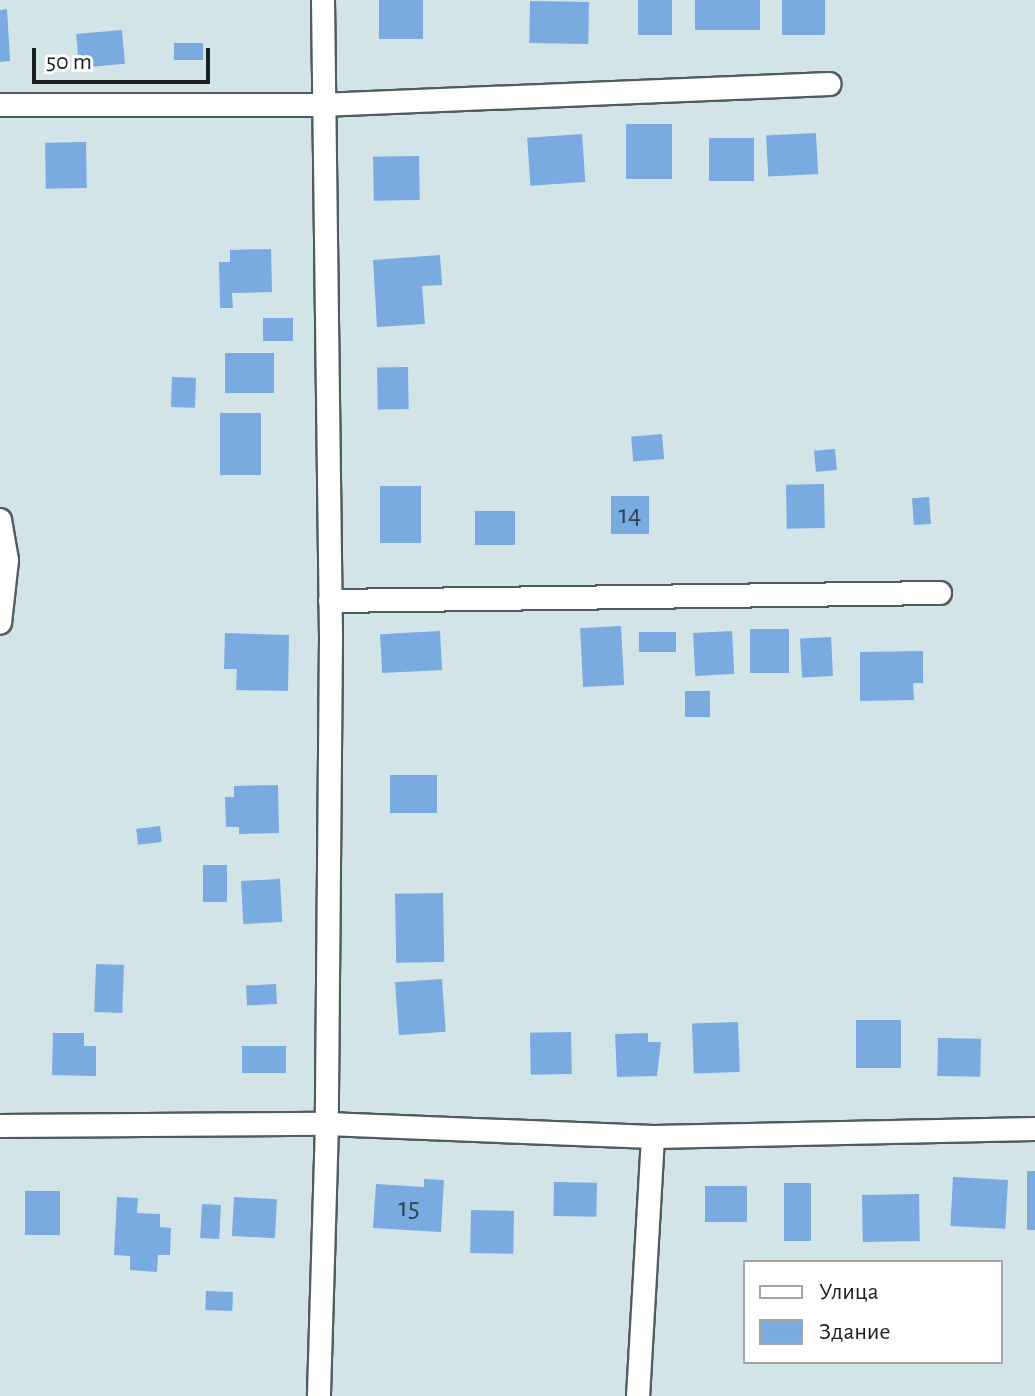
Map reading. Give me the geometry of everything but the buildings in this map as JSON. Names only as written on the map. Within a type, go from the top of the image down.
[{"type":"street","points":[[319,1396],[327,1124],[330,601],[321,105],[323,0]]},
{"type":"street","points":[[0,105],[321,105],[830,84]]},
{"type":"street","points":[[0,520],[7,560],[0,623]]},
{"type":"street","points":[[330,601],[940,593]]},
{"type":"street","points":[[0,1126],[327,1124],[653,1137],[1035,1129]]},
{"type":"street","points":[[638,1396],[653,1137]]}]
